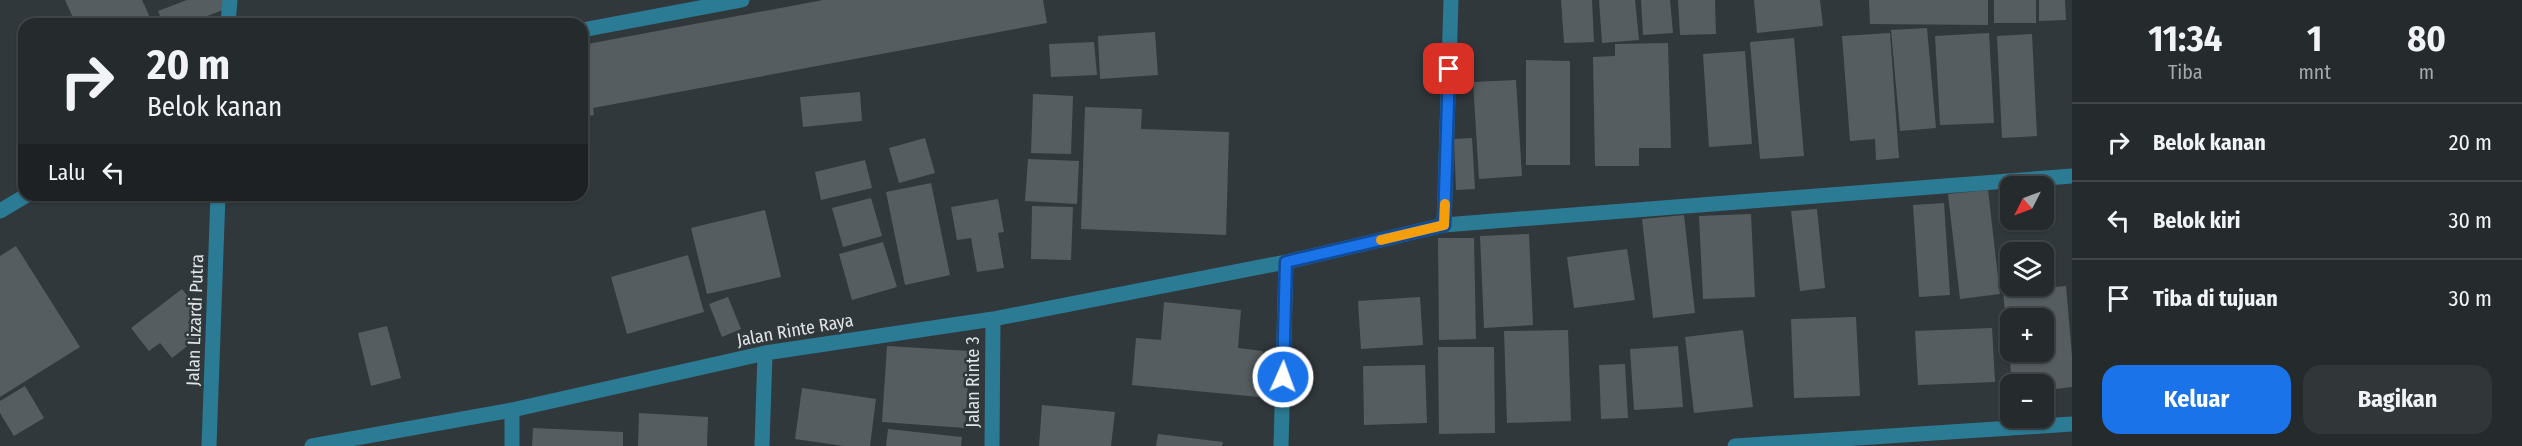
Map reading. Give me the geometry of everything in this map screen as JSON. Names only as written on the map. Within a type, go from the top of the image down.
[{"type":"street","points":[[228,18],[230,0]]},
{"type":"street","points":[[588,29],[742,0]]},
{"type":"street","points":[[1444,225],[1451,0]]},
{"type":"street","name":"Jalan Rinte Raya","points":[[312,446],[512,410],[765,353],[993,319],[1286,262],[1444,225],[2072,176]]},
{"type":"street","points":[[0,211],[18,200]]},
{"type":"street","name":"Jalan Lizardi Putra","points":[[209,446],[218,201]]},
{"type":"street","points":[[1281,446],[1286,262]]},
{"type":"street","name":"Jalan Rinte 3","points":[[992,446],[993,319]]},
{"type":"street","points":[[762,446],[765,353]]},
{"type":"street","points":[[512,410],[512,446]]},
{"type":"street","points":[[1735,446],[2072,424]]},
{"type":"building","points":[[65,0],[142,0],[150,18],[73,18]]},
{"type":"building","points":[[187,0],[223,0],[226,9],[202,18],[161,18],[158,11]]},
{"type":"building","points":[[823,0],[1043,0],[1047,23],[593,108],[594,115],[588,116],[588,44]]},
{"type":"building","points":[[1561,0],[1592,0],[1594,42],[1564,43]]},
{"type":"building","points":[[1599,0],[1635,0],[1639,40],[1602,43]]},
{"type":"building","points":[[1641,0],[1670,0],[1673,33],[1643,35]]},
{"type":"building","points":[[1678,0],[1715,0],[1716,34],[1680,35]]},
{"type":"building","points":[[1754,0],[1820,0],[1823,26],[1757,33]]},
{"type":"building","points":[[1869,0],[1988,0],[1988,25],[1870,24]]},
{"type":"building","points":[[1994,0],[2036,0],[2036,23],[1994,23]]},
{"type":"building","points":[[2039,0],[2065,0],[2066,20],[2039,21]]},
{"type":"building","points":[[1927,28],[1936,128],[1900,131],[1891,30]]},
{"type":"building","points":[[1155,32],[1158,75],[1100,79],[1098,36]]},
{"type":"building","points":[[1890,33],[1899,158],[1876,160],[1875,139],[1850,141],[1842,36]]},
{"type":"building","points":[[1989,33],[1994,123],[1940,125],[1935,36]]},
{"type":"building","points":[[2032,34],[2037,136],[2002,138],[1997,36]]},
{"type":"building","points":[[1794,38],[1804,156],[1760,159],[1750,42]]},
{"type":"building","points":[[1094,42],[1097,75],[1051,77],[1049,44]]},
{"type":"building","points":[[1668,43],[1671,148],[1639,148],[1639,166],[1595,166],[1593,57],[1615,56],[1615,44]]},
{"type":"building","points":[[1745,51],[1752,144],[1709,147],[1703,54]]},
{"type":"building","points":[[1526,60],[1570,61],[1570,165],[1526,165]]},
{"type":"building","points":[[1516,80],[1522,176],[1479,179],[1473,82]]},
{"type":"building","points":[[860,92],[862,121],[803,127],[800,97]]},
{"type":"building","points":[[1033,94],[1073,96],[1071,154],[1031,153]]},
{"type":"building","points":[[1085,107],[1142,109],[1141,129],[1229,132],[1226,235],[1081,229]]},
{"type":"building","points":[[925,138],[935,173],[899,183],[889,148]]},
{"type":"building","points":[[1472,138],[1475,189],[1456,190],[1454,139]]},
{"type":"building","points":[[1028,159],[1079,161],[1077,204],[1025,201]]},
{"type":"building","points":[[865,160],[872,188],[821,200],[815,172]]},
{"type":"building","points":[[931,183],[950,275],[905,285],[886,192]]},
{"type":"building","points":[[1988,190],[2000,294],[1960,299],[1948,194]]},
{"type":"building","points":[[871,198],[882,236],[843,247],[832,208]]},
{"type":"building","points":[[998,199],[1004,232],[998,233],[1004,268],[977,272],[971,238],[957,240],[951,207]]},
{"type":"building","points":[[1944,203],[1950,295],[1919,297],[1913,205]]},
{"type":"building","points":[[1032,206],[1073,207],[1071,260],[1031,259]]},
{"type":"building","points":[[1817,209],[1825,288],[1800,291],[1791,211]]},
{"type":"building","points":[[765,210],[781,277],[707,294],[691,228]]},
{"type":"building","points":[[1751,214],[1755,297],[1703,299],[1699,216]]},
{"type":"building","points":[[1684,215],[1695,313],[1653,318],[1642,219]]},
{"type":"building","points":[[1529,234],[1533,325],[1484,328],[1480,236]]},
{"type":"building","points":[[1438,238],[1474,238],[1476,339],[1439,340]]},
{"type":"building","points":[[883,242],[897,287],[852,300],[839,254]]},
{"type":"building","points":[[16,246],[80,347],[0,397],[0,256]]},
{"type":"building","points":[[1627,249],[1635,300],[1574,308],[1567,257]]},
{"type":"building","points":[[688,255],[704,312],[627,334],[611,277]]},
{"type":"building","points":[[2066,286],[2072,356],[2072,387],[2054,389],[2054,374],[2011,374],[2010,362],[2054,362],[2054,308],[2005,308],[2003,296],[2054,296],[2054,287]]},
{"type":"building","points":[[182,289],[200,312],[188,322],[199,337],[172,358],[160,343],[149,351],[131,328]]},
{"type":"building","points":[[728,297],[741,329],[722,337],[709,304]]},
{"type":"building","points":[[1420,297],[1423,345],[1361,349],[1358,301]]},
{"type":"building","points":[[1164,302],[1241,310],[1238,348],[1263,351],[1259,397],[1132,385],[1136,338],[1161,340]]},
{"type":"building","points":[[1856,317],[1860,396],[1794,398],[1791,319]]},
{"type":"building","points":[[387,326],[401,378],[371,386],[358,333]]},
{"type":"building","points":[[1992,328],[1995,382],[1918,385],[1915,331]]},
{"type":"building","points":[[1568,330],[1571,421],[1507,423],[1504,331]]},
{"type":"building","points":[[1743,330],[1753,407],[1694,413],[1685,337]]},
{"type":"building","points":[[887,346],[970,351],[965,428],[882,422]]},
{"type":"building","points":[[1678,346],[1683,407],[1634,410],[1630,349]]},
{"type":"building","points":[[1438,347],[1494,347],[1495,433],[1439,434]]},
{"type":"building","points":[[1625,364],[1628,418],[1601,419],[1599,365]]},
{"type":"building","points":[[1425,365],[1427,423],[1364,425],[1363,366]]},
{"type":"building","points":[[25,386],[44,418],[14,436],[0,413],[0,401]]},
{"type":"building","points":[[802,388],[876,399],[870,446],[844,446],[795,439]]},
{"type":"building","points":[[1042,405],[1115,412],[1111,446],[1039,446]]},
{"type":"building","points":[[639,413],[708,417],[707,446],[638,446]]},
{"type":"building","points":[[533,428],[623,432],[623,446],[532,446]]},
{"type":"building","points":[[888,429],[962,437],[961,446],[886,446]]},
{"type":"building","points":[[1158,434],[1223,442],[1222,446],[1156,446]]},
{"type":"slow traffic","points":[[1381,240],[1444,225],[1445,204]]},
{"type":"route","points":[[1283,377],[1286,262],[1444,225],[1449,69]]}]
